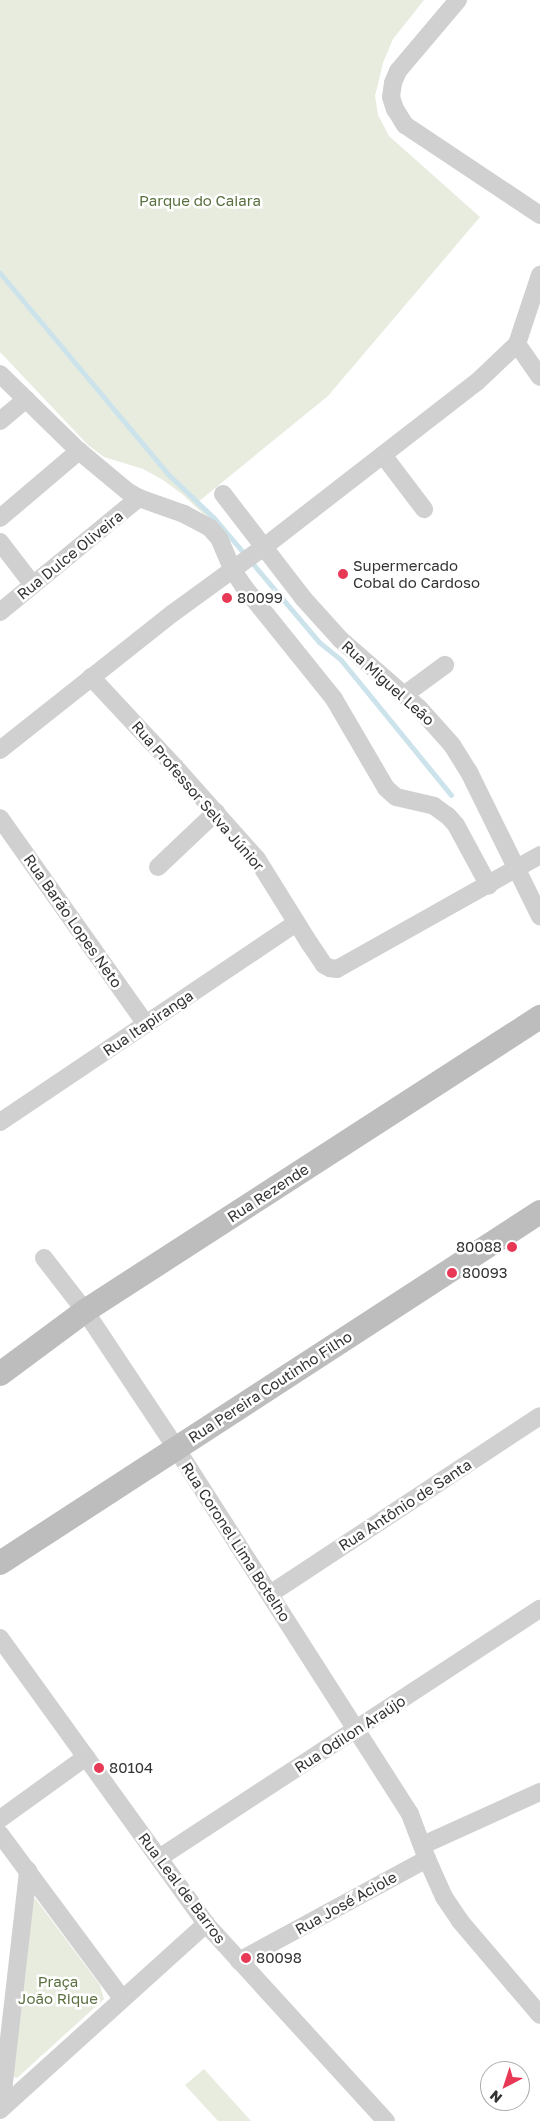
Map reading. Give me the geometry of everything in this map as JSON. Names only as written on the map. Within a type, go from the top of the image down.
[{"type":"street","points":[[458,0],[398,71],[391,97],[395,109],[405,125],[540,215]]},
{"type":"street","points":[[0,750],[91,677],[384,455],[477,382],[516,344],[540,275]]},
{"type":"street","points":[[516,344],[540,377]]},
{"type":"street","points":[[0,374],[79,451],[126,491],[139,498],[184,514],[210,528],[219,538],[234,568],[334,699],[386,788],[396,797],[434,806],[448,816],[456,825],[489,886],[540,855]]},
{"type":"street","points":[[0,420],[26,399]]},
{"type":"street","points":[[0,518],[79,451]]},
{"type":"street","points":[[384,455],[424,509]]},
{"type":"street","name":"Rua Miguel Leão","points":[[223,494],[261,549],[340,640],[404,695],[452,745],[469,772],[540,916]]},
{"type":"street","name":"Rua Dulce Oliveira","points":[[0,612],[139,498]]},
{"type":"street","points":[[0,542],[33,586]]},
{"type":"street","points":[[404,695],[445,665]]},
{"type":"street","name":"Rua Professor Selva Júnior","points":[[91,677],[257,859],[324,965],[338,969],[489,886]]},
{"type":"street","points":[[158,867],[216,812]]},
{"type":"street","name":"Rua Barão Lopes Neto","points":[[0,818],[146,1024]]},
{"type":"street","name":"Rua Itapiranga","points":[[0,1122],[296,923]]},
{"type":"street","name":"Rua Rezende","points":[[0,1374],[85,1311],[540,1017]]},
{"type":"street","name":"Rua Pereira Coutinho Filho","points":[[0,1564],[540,1212]]},
{"type":"street","name":"Rua Coronel Lima Botelho","points":[[44,1258],[85,1311],[176,1448],[410,1814],[444,1897],[460,1921],[540,2015]]},
{"type":"street","name":"Rua Antônio de Santa","points":[[270,1594],[540,1416]]},
{"type":"street","name":"Rua Odilon Araújo","points":[[159,1858],[540,1609]]},
{"type":"street","name":"Rua Leal de Barros","points":[[0,1638],[206,1924],[386,2121]]},
{"type":"street","points":[[0,1819],[86,1757]]},
{"type":"street","name":"Rua José Aciole","points":[[239,1962],[478,1820],[540,1792]]},
{"type":"street","points":[[0,1834],[122,1998]]},
{"type":"street","points":[[1,2110],[28,1872]]},
{"type":"street","points":[[1,2110],[122,1998],[206,1924]]},
{"type":"green space","name":"Parque do Caiara","points":[[0,0],[424,0],[393,39],[383,63],[375,96],[378,115],[389,136],[480,217],[328,396],[198,502],[237,545],[182,494],[163,480],[143,469],[104,457],[88,445],[0,352]]},
{"type":"green space","name":"Praça João Rique","points":[[35,1898],[100,1985],[104,1999],[17,2078],[13,2077],[33,1900]]},
{"type":"green space","points":[[204,2069],[251,2121],[218,2121],[185,2085]]},
{"type":"waterway","points":[[0,273],[170,476],[215,519],[319,642],[341,660],[451,795]]},
{"type":"place","name":"Supermercado Cobal do Cardoso","points":[[343,574]]},
{"type":"place","name":"80099","points":[[227,598]]},
{"type":"place","name":"80088","points":[[512,1247]]},
{"type":"place","name":"80093","points":[[452,1273]]},
{"type":"place","name":"80104","points":[[99,1768]]},
{"type":"place","name":"80098","points":[[246,1958]]}]
